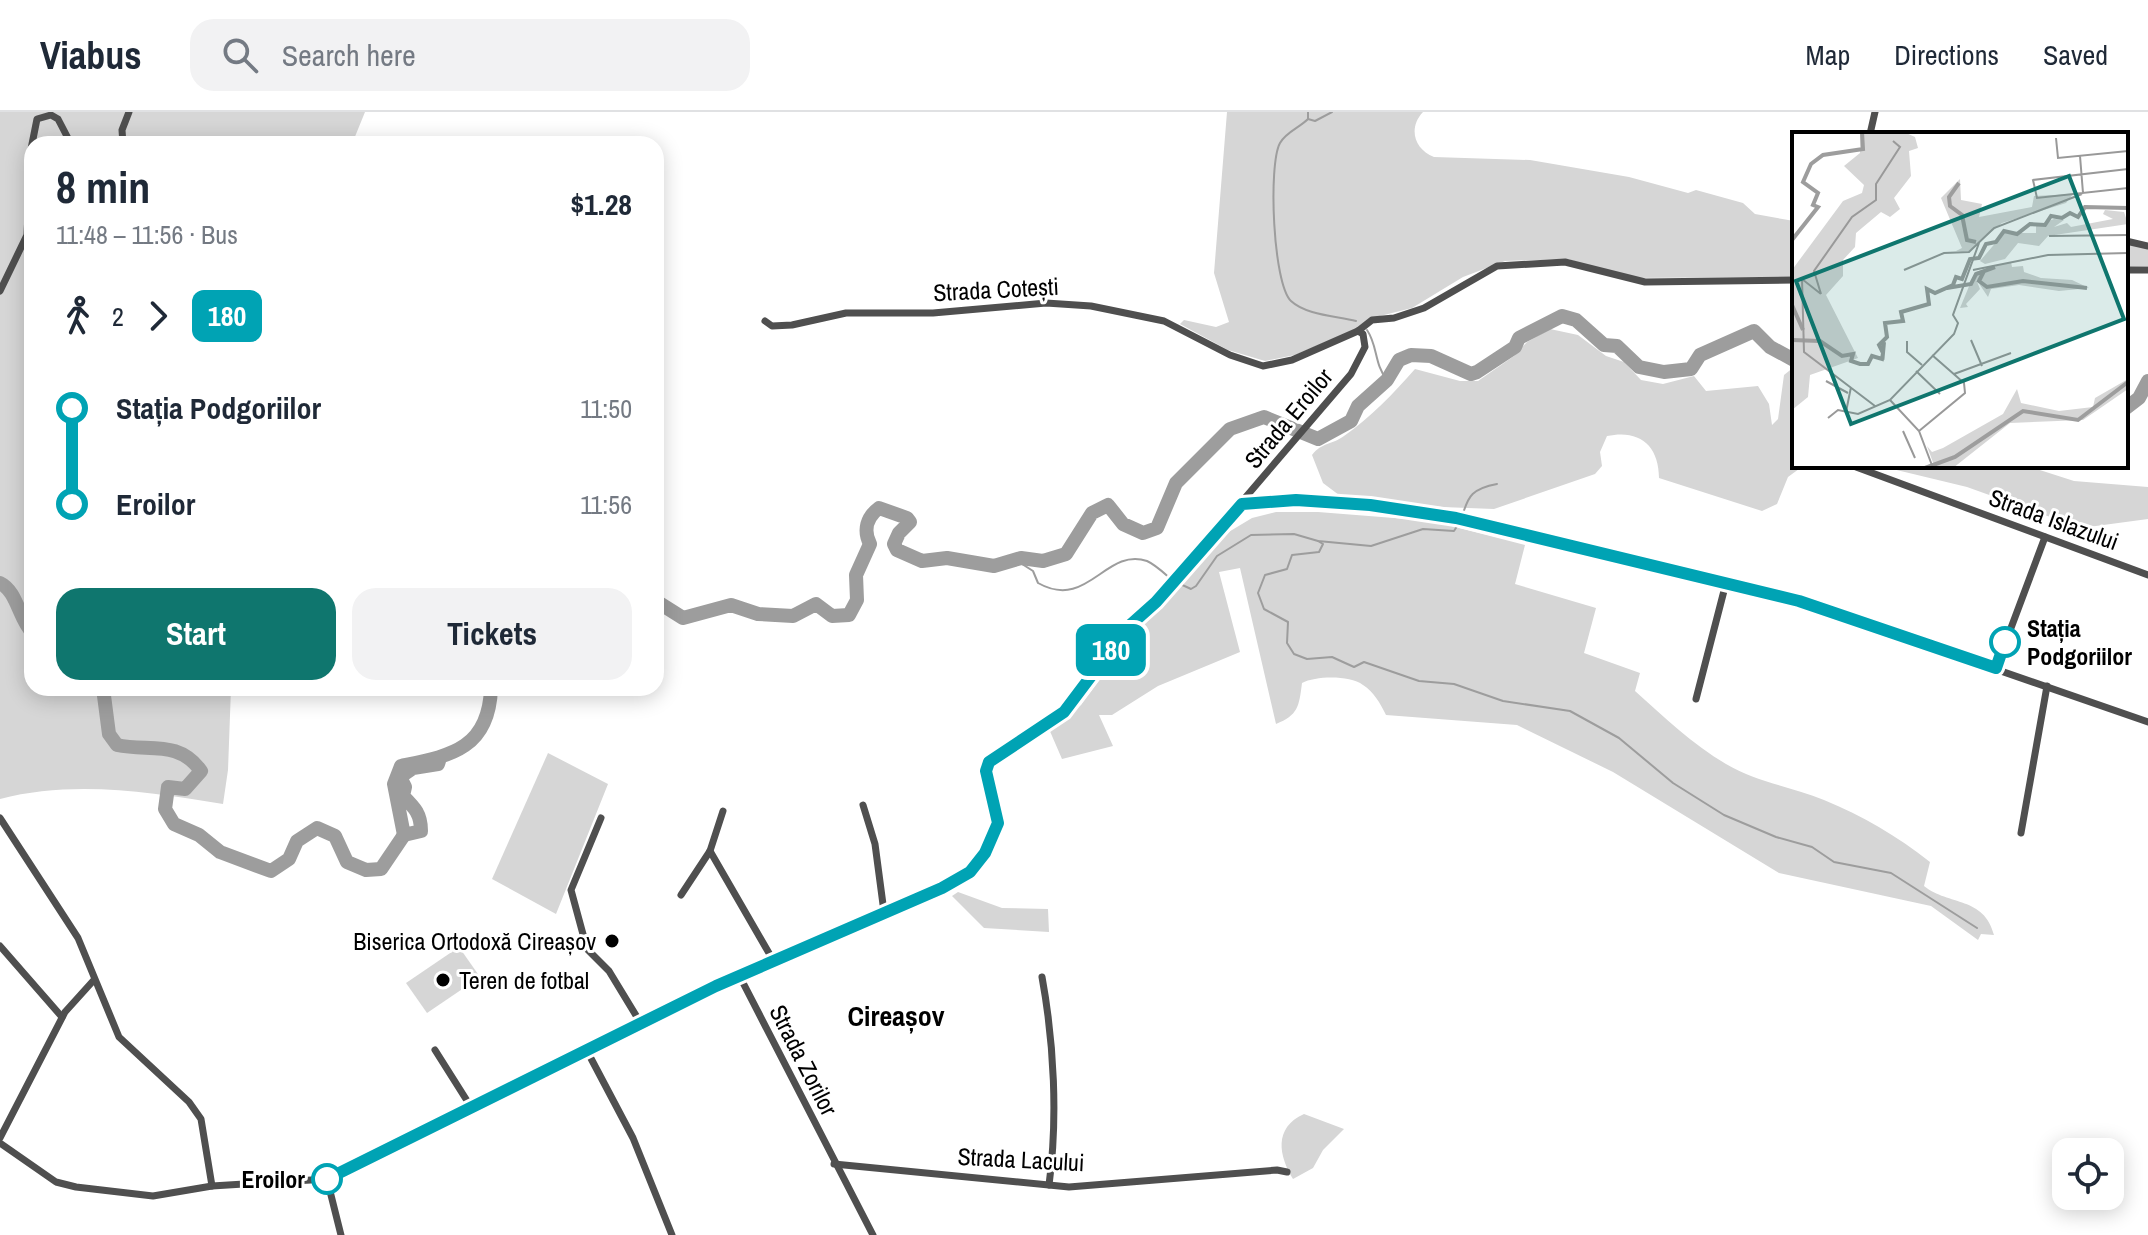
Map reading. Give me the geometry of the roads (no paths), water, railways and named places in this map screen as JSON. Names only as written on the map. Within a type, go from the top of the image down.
[{"type":"street","points":[[122,136],[129,112]]},
{"type":"street","points":[[1870,132],[1875,112]]},
{"type":"street","points":[[34,136],[37,119],[51,115],[58,119],[67,136]]},
{"type":"street","points":[[0,291],[24,241]]},
{"type":"street","points":[[2128,241],[2148,246]]},
{"type":"street","points":[[1358,331],[1372,320],[1394,318],[1424,308],[1497,266],[1565,262],[1645,282],[1792,280]]},
{"type":"street","name":"Strada Cotești","points":[[765,321],[779,326],[846,313],[933,313],[1046,303],[1091,306],[1164,321],[1230,355],[1263,366],[1292,360],[1358,331]]},
{"type":"street","name":"Strada Eroilor","points":[[0,1140],[56,1182],[76,1187],[153,1196],[212,1186],[327,1179],[640,1022],[739,975],[942,888],[970,872],[985,853],[998,823],[986,771],[989,762],[1064,712],[1128,627],[1171,585],[1351,374],[1365,347],[1363,334],[1358,331]]},
{"type":"street","name":"Strada Islazului","points":[[1859,468],[2148,575]]},
{"type":"street","points":[[1242,504],[1296,500],[1401,507],[1726,583],[1799,601],[2148,722]]},
{"type":"street","points":[[1996,668],[2045,537]]},
{"type":"street","points":[[1696,699],[1726,583]]},
{"type":"street","points":[[2021,833],[2047,686]]},
{"type":"street","points":[[863,805],[875,844],[884,912]]},
{"type":"street","points":[[681,895],[710,851],[723,811]]},
{"type":"street","points":[[0,818],[78,938],[93,981],[119,1037],[189,1102],[201,1119],[212,1186]]},
{"type":"street","points":[[601,818],[571,890],[587,949],[609,971],[640,1022]]},
{"type":"street","points":[[710,851],[773,960]]},
{"type":"street","points":[[0,946],[62,1017]]},
{"type":"street","name":"Strada Zorilor","points":[[739,975],[834,1164]]},
{"type":"street","points":[[1042,977],[1050,1020],[1052,1142],[1049,1185]]},
{"type":"street","points":[[0,1140],[62,1017],[93,981]]},
{"type":"street","points":[[586,1049],[633,1138],[672,1235]]},
{"type":"street","points":[[435,1050],[471,1107]]},
{"type":"street","points":[[834,1164],[873,1235]]},
{"type":"street","name":"Strada Lacului","points":[[834,1164],[1069,1187],[1277,1170],[1287,1172]]},
{"type":"street","points":[[327,1179],[341,1235]]},
{"type":"waterway","points":[[1308,112],[1308,119],[1283,139],[1276,155],[1273,198],[1280,272],[1285,290],[1297,306],[1356,321]]},
{"type":"waterway","points":[[1308,119],[1315,121],[1332,112]]},
{"type":"waterway","points":[[664,606],[683,618],[731,605],[758,614],[793,616],[816,604],[832,616],[849,615],[857,600],[856,575],[870,544],[867,524],[879,508],[907,518],[910,522],[899,533],[894,544],[897,550],[922,561],[947,558],[994,566],[1021,558],[1043,561],[1066,554],[1092,513],[1108,505],[1123,524],[1143,533],[1157,528],[1176,483],[1230,429],[1264,417],[1318,439],[1351,421],[1358,406],[1387,380],[1399,360],[1411,355],[1431,356],[1471,374],[1515,347],[1519,338],[1562,316],[1576,320],[1604,345],[1617,346],[1639,367],[1664,372],[1691,369],[1700,355],[1754,331],[1770,347],[1792,359]]},
{"type":"waterway","points":[[1367,330],[1387,380]]},
{"type":"waterway","points":[[2128,406],[2139,398],[2148,381]]},
{"type":"waterway","points":[[1178,583],[1191,589],[1196,586],[1217,556],[1251,535],[1294,534],[1318,541],[1371,546],[1423,529],[1454,531],[1471,496],[1497,484]]},
{"type":"waterway","points":[[1318,541],[1323,544],[1319,552],[1292,555],[1287,569],[1265,575],[1258,593],[1264,609],[1288,622],[1287,643],[1294,654],[1307,659],[1332,657],[1354,667],[1364,662],[1419,681],[1454,684],[1503,701],[1570,711],[1619,738],[1673,783],[1724,815],[1776,837],[1812,847],[1834,862],[1891,873],[1977,928]]},
{"type":"waterway","points":[[1016,560],[1033,571],[1038,583],[1055,590],[1083,585],[1119,562],[1132,559],[1147,561],[1172,580]]},
{"type":"waterway","points":[[0,583],[10,592],[24,620]]},
{"type":"waterway","points":[[104,696],[109,734],[117,745],[183,754],[201,771],[185,789],[168,787],[165,809],[174,824],[199,835],[220,852],[271,871],[289,859],[297,841],[317,828],[335,836],[347,862],[366,870],[381,869],[404,835]]},
{"type":"waterway","points":[[440,758],[438,764],[413,768],[400,777],[405,787],[403,796],[416,812],[421,825],[421,831],[404,835],[394,784],[401,766],[435,758],[463,746],[483,725],[490,696]]},
{"type":"place","name":"Stația Podgoriilor","points":[[2005,642]]},
{"type":"place","name":"Biserica Ortodoxă Cireașov","points":[[612,941]]},
{"type":"place","name":"Teren de fotbal","points":[[443,980]]},
{"type":"place","name":"Eroilor","points":[[327,1179]]},
{"type":"district","name":"Cireașov","points":[[896,1016]]}]
